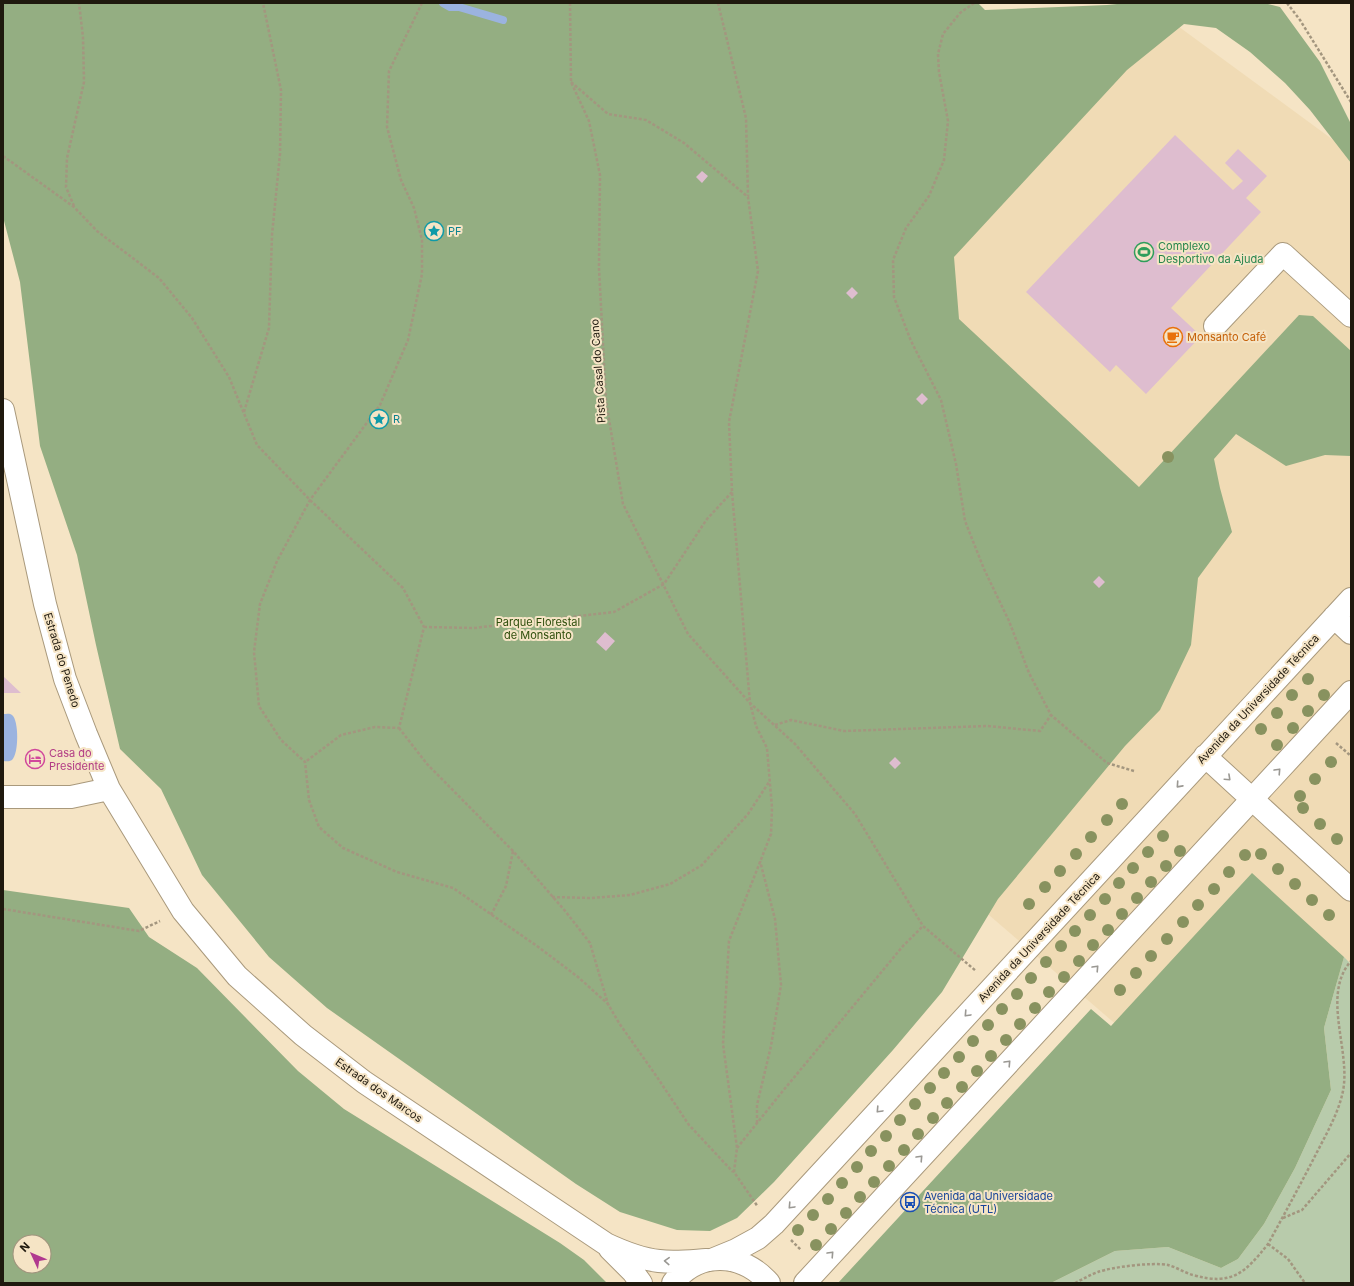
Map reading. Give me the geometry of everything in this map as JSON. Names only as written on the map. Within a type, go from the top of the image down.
[{"type":"street","points":[[1215,326],[1283,254],[1351,316]]},
{"type":"street","name":"Estrada do Penedo","points":[[3,410],[45,604],[65,679],[109,789],[183,911]]},
{"type":"street","name":"Avenida da Universidade Técnica","points":[[673,1283],[678,1276],[691,1266],[736,1250],[758,1238],[767,1217],[993,986],[1351,599]]},
{"type":"street","points":[[1334,617],[1351,633]]},
{"type":"street","points":[[812,1275],[1351,692]]},
{"type":"street","points":[[1205,756],[1351,890]]},
{"type":"street","points":[[3,797],[71,797],[109,789]]},
{"type":"street","name":"Estrada dos Marcos","points":[[183,911],[237,976],[303,1035],[364,1082],[600,1240],[617,1249],[659,1261],[677,1262],[710,1260]]},
{"type":"street","name":"Estrada dos Marcos","points":[[600,1240],[633,1272],[641,1283]]},
{"type":"street","points":[[710,1260],[735,1260],[753,1268],[769,1283]]},
{"type":"path","points":[[74,207],[66,187],[67,158],[84,82],[83,37],[79,3]]},
{"type":"path","points":[[244,412],[269,328],[272,234],[280,154],[281,90],[263,3]]},
{"type":"path","points":[[422,3],[389,71],[387,127],[401,180],[414,208],[422,240],[422,274],[408,340],[380,405],[310,500],[277,561],[260,604],[254,652],[259,706],[281,740],[305,762],[309,800],[319,827],[343,848],[397,872],[453,888],[537,946],[572,973],[608,1004]]},
{"type":"path","name":"Pista Casal do Cano","points":[[570,3],[572,82],[589,121],[600,175],[599,268],[606,401],[623,504],[688,634],[750,703],[795,744],[855,814],[923,926],[993,986]]},
{"type":"path","points":[[718,3],[746,118],[748,197],[758,271],[729,422],[732,492],[750,703],[756,726],[767,748],[772,808],[771,834],[730,941],[723,1044],[737,1148],[734,1172]]},
{"type":"path","points":[[974,3],[960,13],[943,34],[938,54],[939,72],[948,121],[944,160],[930,196],[906,228],[893,260],[894,297],[911,342],[941,400],[956,464],[965,521],[984,569],[1009,621],[1029,674],[1050,715],[1107,763],[1134,771]]},
{"type":"path","points":[[1287,3],[1300,20],[1351,102]]},
{"type":"path","points":[[572,82],[608,114],[646,120],[684,143],[748,197]]},
{"type":"path","points":[[3,156],[74,207],[97,230],[158,278],[187,312],[230,377],[257,446],[310,500],[403,588],[424,627],[399,728]]},
{"type":"path","points":[[424,627],[474,628],[614,612],[664,584],[707,519],[732,492]]},
{"type":"path","points":[[775,726],[791,720],[844,731],[987,726],[1040,731],[1050,715]]},
{"type":"path","points":[[305,762],[341,735],[375,727],[399,728],[427,764],[513,851],[566,912],[590,943],[608,1004],[619,1023],[658,1077],[689,1125],[734,1172],[812,1275]]},
{"type":"path","points":[[552,897],[591,898],[630,895],[670,884],[702,865],[748,814],[769,782]]},
{"type":"path","points":[[491,915],[506,886],[513,851]]},
{"type":"path","points":[[757,1123],[757,1105],[771,1046],[781,985],[775,919],[760,860]]},
{"type":"path","points":[[3,909],[139,931]]},
{"type":"path","points":[[737,1148],[903,946],[923,926]]},
{"type":"path","points":[[1075,1283],[1099,1272],[1134,1265],[1168,1265],[1193,1275],[1220,1280],[1239,1274],[1256,1261],[1268,1244],[1282,1219],[1336,1115],[1343,1090],[1344,1068],[1338,1006],[1339,983],[1345,968],[1351,961]]},
{"type":"path","points":[[1282,1219],[1302,1210],[1351,1153]]},
{"type":"path","points":[[1268,1244],[1288,1258],[1305,1283]]},
{"type":"shaded area","points":[[1171,21],[1351,153],[1351,978],[1126,1033],[982,909],[915,292]]},
{"type":"green space","name":"Parque Florestal de Monsanto","points":[[3,3],[978,3],[985,10],[1127,3],[1264,3],[1280,7],[1320,62],[1351,124],[1351,163],[1310,110],[1285,83],[1250,52],[1216,28],[1184,24],[1127,70],[954,257],[959,319],[1139,487],[1299,315],[1313,316],[1351,351],[1351,456],[1325,455],[1286,466],[1236,434],[1214,459],[1232,532],[1198,578],[1191,645],[1160,710],[1125,746],[998,899],[942,992],[893,1050],[774,1182],[737,1218],[710,1231],[677,1230],[620,1212],[576,1184],[327,1008],[269,957],[202,875],[161,789],[120,749],[77,555],[40,446],[20,282],[3,217]]},
{"type":"green space","points":[[1252,873],[1344,957],[1324,1028],[1331,1090],[1295,1168],[1264,1224],[1238,1259],[1221,1268],[1168,1247],[1115,1251],[1051,1283],[838,1283],[1091,1009],[1111,1026]]},
{"type":"green space","points":[[3,890],[129,908],[149,937],[197,968],[298,1071],[344,1109],[560,1243],[584,1260],[607,1283],[3,1283]]},
{"type":"green space","points":[[1344,957],[1351,964],[1351,1283],[1051,1283],[1115,1251],[1168,1247],[1221,1268],[1238,1259],[1264,1224],[1295,1168],[1331,1090],[1324,1028]]},
{"type":"water","points":[[3,714],[12,715],[16,723],[17,730],[16,751],[12,760],[9,761],[3,761]]},
{"type":"building","name":"Complexo Desportivo da Ajuda","points":[[1175,135],[1233,190],[1243,181],[1225,163],[1238,149],[1267,176],[1246,198],[1261,212],[1171,308],[1201,336],[1146,394],[1116,365],[1110,372],[1026,292]]},
{"type":"building","points":[[702,171],[708,176],[702,183],[696,177]]},
{"type":"building","points":[[852,287],[858,293],[852,299],[846,293]]},
{"type":"building","points":[[922,393],[928,399],[922,405],[916,399]]},
{"type":"building","points":[[1099,576],[1105,582],[1099,588],[1093,582]]},
{"type":"building","points":[[605,632],[615,641],[606,651],[596,642]]},
{"type":"building","points":[[3,676],[21,693],[3,693]]},
{"type":"building","points":[[895,757],[901,763],[895,769],[889,763]]},
{"type":"waterway","points":[[443,3],[450,7],[459,7],[503,20]]},
{"type":"place","name":"PF","points":[[434,231]]},
{"type":"place","name":"Complexo Desportivo da Ajuda","points":[[1144,252]]},
{"type":"place","name":"Monsanto Café","points":[[1173,337]]},
{"type":"place","name":"R","points":[[379,419]]},
{"type":"place","name":"Casa do Presidente","points":[[35,759]]},
{"type":"place","name":"Avenida da Universidade Técnica (UTL)","points":[[910,1202]]}]
